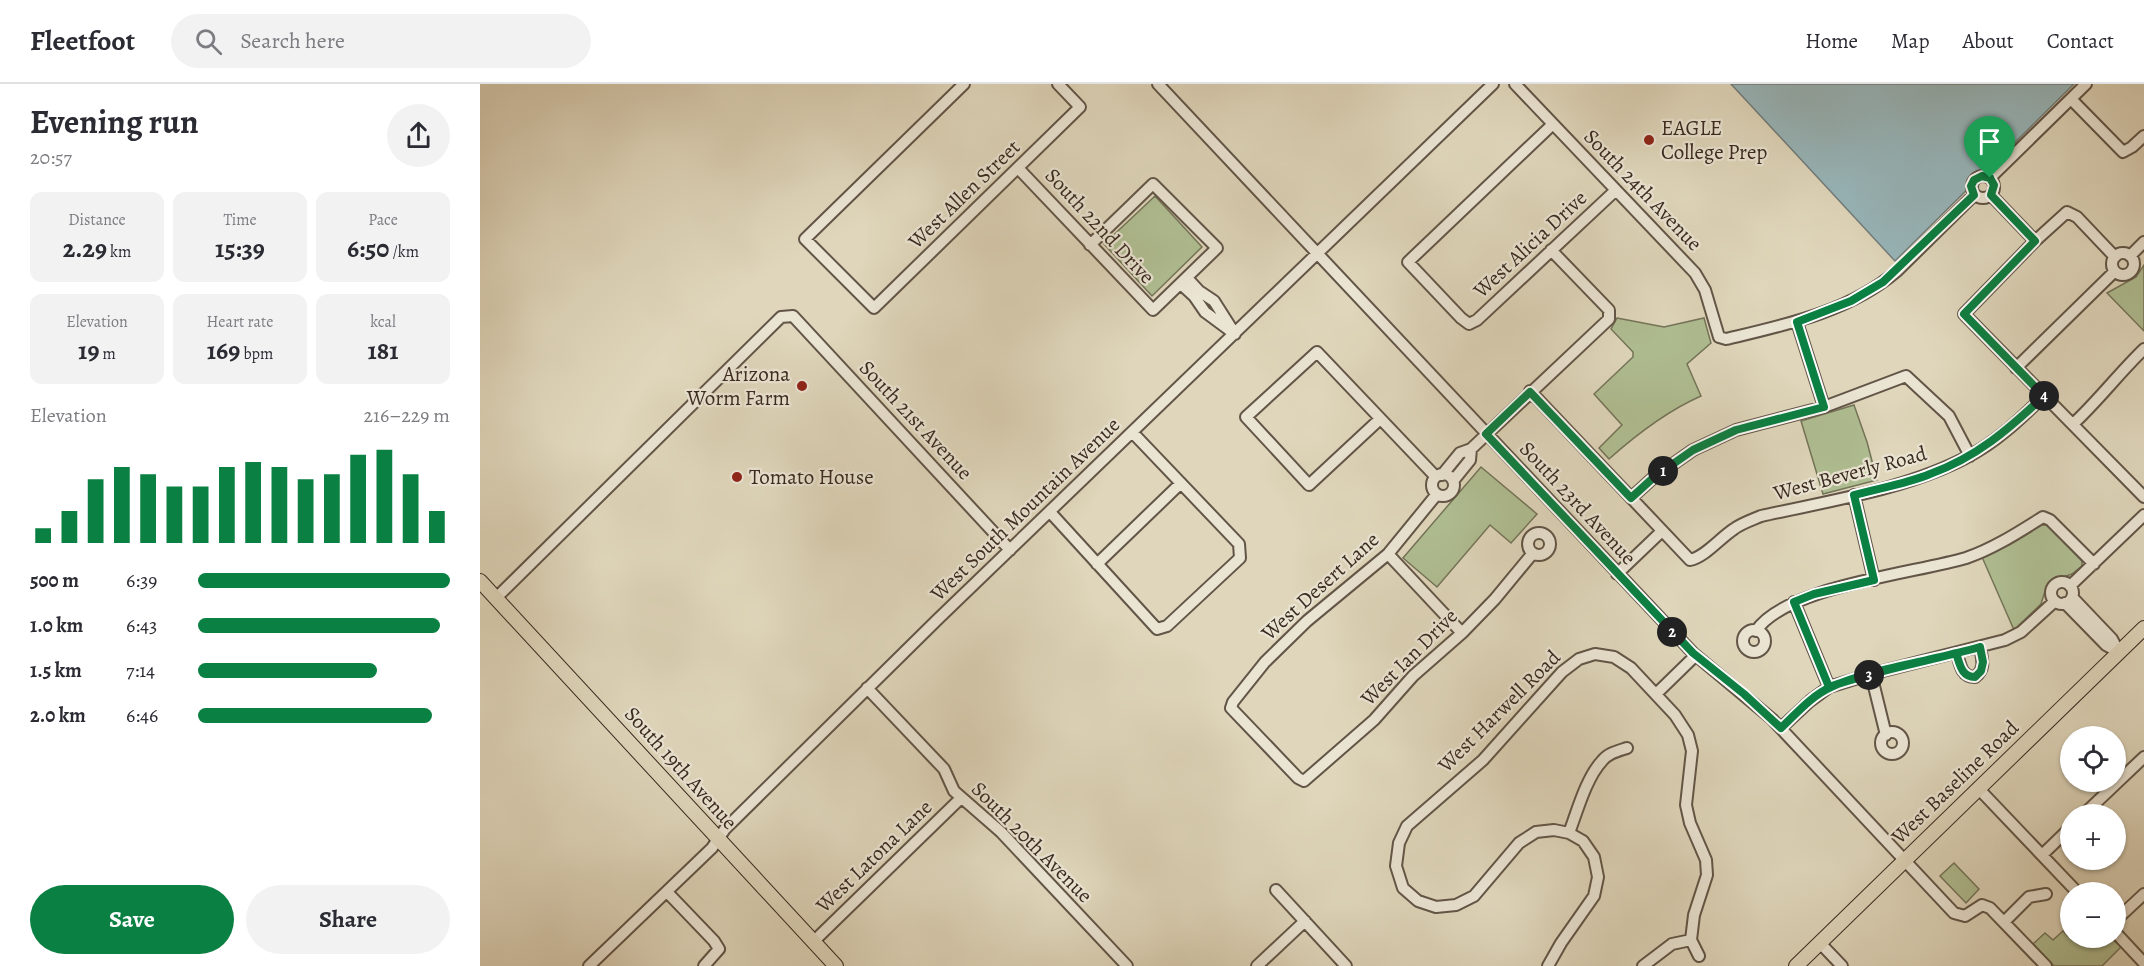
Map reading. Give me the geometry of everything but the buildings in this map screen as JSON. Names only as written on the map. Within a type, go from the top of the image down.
[{"type":"main road","name":"South 19th Avenue","points":[[480,581],[836,966]]},
{"type":"main road","name":"West Baseline Road","points":[[1796,966],[2144,628]]},
{"type":"street","name":"West Allen Street","points":[[964,84],[805,238],[874,308],[1080,107],[1058,84]]},
{"type":"street","name":"South 23rd Avenue","points":[[1158,84],[1617,574],[1693,653],[1744,694],[1781,728],[1956,915],[1965,916],[1983,905],[1990,908],[2004,922]]},
{"type":"street","name":"West South Mountain Avenue","points":[[590,966],[719,840],[725,829],[867,688],[1493,84]]},
{"type":"street","name":"South 24th Avenue","points":[[1515,84],[1701,281],[1719,337],[1726,339],[1797,322]]},
{"type":"street","points":[[1990,178],[2086,84]]},
{"type":"street","points":[[2071,99],[2123,152],[2144,136]]},
{"type":"street","name":"West Alicia Drive","points":[[1553,124],[1408,262],[1469,324],[1477,320],[1616,190]]},
{"type":"street","name":"South 22nd Drive","points":[[1018,168],[1153,310],[1184,281]]},
{"type":"street","points":[[1982,176],[1990,178],[1994,185],[1991,195],[1981,198],[1974,195],[1971,186],[1974,180],[1982,176]]},
{"type":"street","points":[[1090,244],[1153,184],[1217,248],[1184,281],[1214,301],[1235,334]]},
{"type":"street","points":[[1824,407],[1797,322],[1851,301],[1883,282],[1974,195]]},
{"type":"street","points":[[1991,195],[2035,241]]},
{"type":"street","points":[[2115,256],[2077,218],[2067,212],[2035,241],[1964,314],[2144,497]]},
{"type":"street","points":[[2130,256],[2144,242]]},
{"type":"street","points":[[1380,419],[1309,485],[1246,417],[1317,352],[1380,419],[1439,476],[1449,476],[1454,488],[1450,494],[1444,496],[1437,494],[1432,486],[1439,476],[1464,450],[1471,449],[1608,319],[1609,310],[1551,250]]},
{"type":"street","points":[[2122,253],[2130,256],[2134,265],[2132,271],[2123,276],[2114,272],[2112,263],[2115,256],[2122,253]]},
{"type":"street","points":[[2016,368],[2114,272]]},
{"type":"street","name":"South 21st Avenue","points":[[496,598],[781,317],[793,316],[1010,550]]},
{"type":"street","points":[[2073,424],[2144,349]]},
{"type":"street","points":[[1631,498],[1653,478],[1693,450],[1736,430],[1824,407],[1906,376],[1949,416],[1971,456]]},
{"type":"street","points":[[1530,392],[1662,531],[1617,574]]},
{"type":"street","name":"West Beverly Road","points":[[1662,531],[1690,560],[1699,558],[1735,528],[1761,516],[1930,475],[1971,456],[2007,431],[2044,396]]},
{"type":"street","points":[[1050,512],[1158,629],[1167,626],[1240,558],[1239,544],[1133,432]]},
{"type":"street","points":[[1453,481],[1470,460],[1471,449]]},
{"type":"street","points":[[1454,460],[1463,469]]},
{"type":"street","points":[[1097,564],[1181,483]]},
{"type":"street","name":"West Desert Lane","points":[[1304,781],[1298,778],[1231,708],[1233,702],[1265,662],[1307,621],[1388,554],[1437,494]]},
{"type":"street","points":[[1854,495],[1874,580]]},
{"type":"street","points":[[1781,728],[1829,687],[2005,640],[2021,632],[2066,597],[2094,564],[2144,515]]},
{"type":"street","points":[[1756,631],[1766,619],[1794,602],[1814,594],[1967,557],[2009,538],[2043,517],[2050,520],[2094,564]]},
{"type":"street","name":"West Ian Drive","points":[[1304,781],[1374,720],[1413,676],[1462,633],[1495,599],[1533,553]]},
{"type":"street","points":[[1388,554],[1462,633]]},
{"type":"street","points":[[2066,597],[2112,639],[2120,652]]},
{"type":"street","points":[[1794,602],[1829,687]]},
{"type":"street","points":[[1956,653],[1964,673],[1975,677],[1983,667],[1980,647]]},
{"type":"street","points":[[1693,653],[1653,691],[1675,715],[1688,735],[1692,751],[1686,805],[1690,823],[1706,860],[1707,875],[1694,915],[1691,940],[1699,956]]},
{"type":"street","name":"West Harwell Road","points":[[1569,834],[1554,830],[1536,832],[1519,843],[1474,896],[1456,904],[1436,907],[1418,901],[1403,888],[1396,866],[1399,843],[1407,826],[1483,760],[1562,672],[1579,659],[1595,654],[1614,657],[1631,668],[1653,691]]},
{"type":"street","points":[[1871,674],[1886,735]]},
{"type":"street","name":"South 20th Avenue","points":[[867,688],[944,769],[951,786],[962,798],[1001,832],[1127,966]]},
{"type":"street","points":[[1548,966],[1594,896],[1598,877],[1594,857],[1583,841],[1569,834],[1592,777],[1602,760],[1611,753],[1626,748]]},
{"type":"street","points":[[2095,804],[2144,757]]},
{"type":"street","points":[[1978,788],[2068,882]]},
{"type":"street","name":"West Latona Lane","points":[[813,942],[962,798]]},
{"type":"street","points":[[2042,855],[2060,838]]},
{"type":"street","points":[[1276,890],[1346,966]]},
{"type":"street","points":[[667,892],[719,949],[704,966]]},
{"type":"street","points":[[2046,894],[2029,897],[2004,922],[2046,966]]},
{"type":"street","points":[[2126,911],[2144,894]]},
{"type":"street","points":[[1257,966],[1305,921]]},
{"type":"street","points":[[1643,966],[1672,944],[1691,940]]},
{"type":"street","points":[[1820,943],[1842,966]]},
{"type":"street","points":[[2126,944],[2144,963]]},
{"type":"green space","points":[[1155,196],[1202,247],[1152,296],[1104,244]]},
{"type":"green space","points":[[2144,265],[2144,331],[2107,293],[2136,277]]},
{"type":"green space","points":[[1617,318],[1664,327],[1704,318],[1711,343],[1687,364],[1701,396],[1653,424],[1609,459],[1599,448],[1622,425],[1594,394],[1633,357],[1633,352],[1611,329]]},
{"type":"green space","points":[[1854,405],[1877,480],[1823,494],[1801,421]]},
{"type":"green space","points":[[1481,467],[1537,514],[1511,543],[1490,525],[1437,587],[1403,558]]},
{"type":"green space","points":[[2040,525],[2047,525],[2082,561],[2082,566],[2072,574],[2052,581],[2046,588],[2041,604],[2014,630],[1982,557],[2004,547]]},
{"type":"green space","points":[[1954,863],[1979,889],[1966,903],[1940,876]]},
{"type":"green space","points":[[2045,933],[2053,940],[2060,934],[2060,948],[2120,948],[2102,966],[2054,966],[2033,944]]},
{"type":"water","points":[[1731,84],[2074,84],[1895,261]]},
{"type":"place","name":"EAGLE College Prep","points":[[1649,140]]},
{"type":"place","name":"Arizona Worm Farm","points":[[802,386]]},
{"type":"place","name":"Tomato House","points":[[737,477]]},
{"type":"route","points":[[1990,178],[1979,176],[1974,180],[1971,186],[1974,195],[1883,282],[1864,295],[1797,322],[1824,407],[1778,421],[1736,430],[1693,450],[1653,478],[1631,498],[1530,392],[1486,434],[1693,653],[1744,694],[1781,728],[1829,687],[1871,674],[1956,653],[1967,676],[1975,677],[1983,667],[1980,647],[1871,674],[1845,682],[1829,687],[1794,602],[1814,594],[1874,580],[1854,495],[1930,475],[1971,456],[2007,431],[2044,396],[1964,314],[2035,241],[1991,195],[1994,185],[1990,178]]}]
